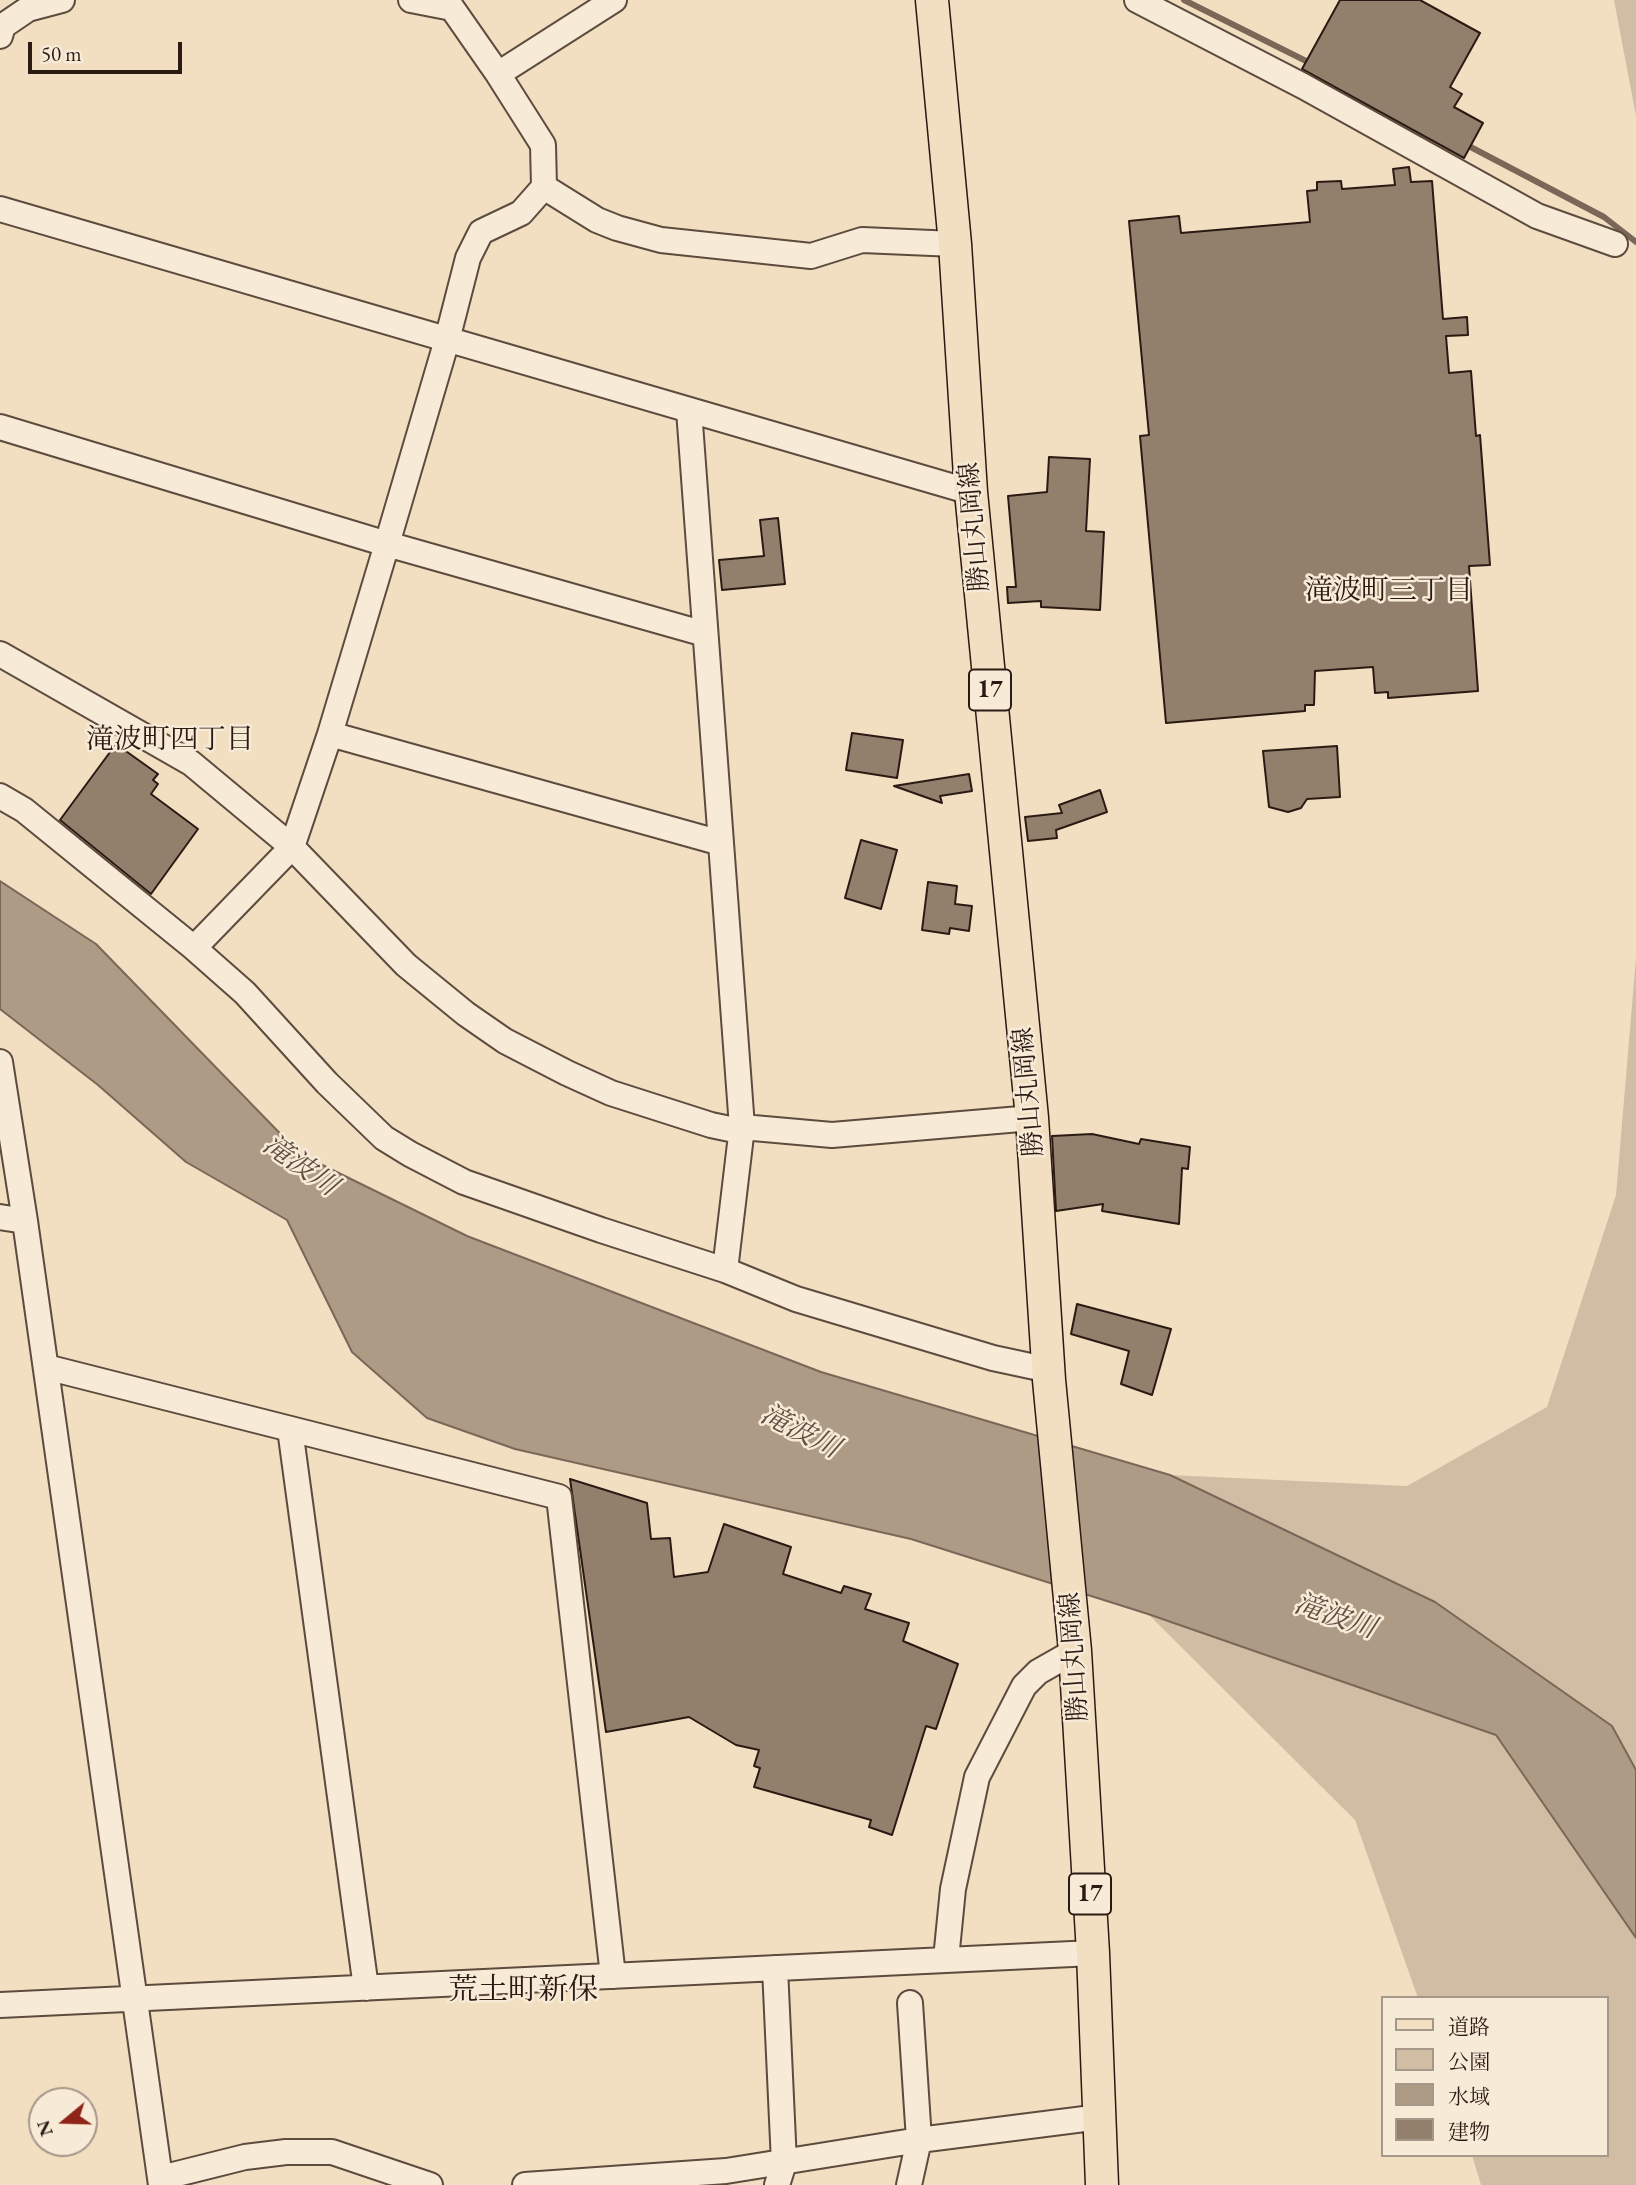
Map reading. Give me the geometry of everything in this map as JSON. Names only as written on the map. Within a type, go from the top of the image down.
[{"type":"main road","name":"勝山丸岡線","points":[[932,0],[955,244],[971,492],[1032,1118],[1049,1375],[1075,1651],[1093,1953],[1102,2185]]},
{"type":"street","points":[[1,28],[28,9],[62,0]]},
{"type":"street","points":[[194,948],[292,847],[330,734],[387,544],[447,340],[468,258],[481,232],[521,214],[544,187],[543,145],[454,4],[411,0]]},
{"type":"street","points":[[498,74],[614,0]]},
{"type":"street","points":[[1137,0],[1159,6],[1537,216],[1615,244]]},
{"type":"street","points":[[544,187],[597,220],[661,240],[811,256],[862,240],[955,244]]},
{"type":"street","points":[[0,209],[971,492]]},
{"type":"street","points":[[689,410],[742,1127],[725,1270]]},
{"type":"street","points":[[0,427],[387,544],[705,634]]},
{"type":"street","points":[[0,654],[191,763],[292,847],[406,965],[466,1014],[505,1041],[611,1093],[730,1129],[742,1127],[832,1135],[1032,1118]]},
{"type":"street","points":[[330,734],[721,843]]},
{"type":"street","points":[[0,796],[24,810],[194,948],[245,993],[327,1083],[384,1138],[410,1154],[464,1182],[725,1270],[796,1299],[1049,1375]]},
{"type":"street","points":[[0,1062],[46,1367],[161,2182],[246,2157],[286,2151],[332,2152],[430,2185]]},
{"type":"street","points":[[0,1217],[25,1221]]},
{"type":"street","points":[[46,1367],[559,1497],[613,1976]]},
{"type":"street","points":[[290,1429],[366,1988]]},
{"type":"street","points":[[946,1959],[953,1889],[977,1777],[1024,1686],[1038,1672],[1075,1651]]},
{"type":"street","points":[[0,2005],[1093,1953]]},
{"type":"street","points":[[775,1968],[780,2174]]},
{"type":"street","points":[[909,2185],[919,2140],[910,2003]]},
{"type":"street","points":[[529,2185],[726,2171],[780,2174],[919,2140],[1100,2117]]},
{"type":"green space","points":[[1614,0],[1636,0],[1636,116]]},
{"type":"green space","points":[[1636,958],[1636,1770],[1612,1726],[1435,1602],[1170,1475],[1407,1486],[1547,1407],[1616,1195]]},
{"type":"green space","points":[[1148,1614],[1496,1735],[1636,1938],[1636,2185],[1481,2185],[1473,2157],[1608,2157],[1608,1996],[1417,1996],[1355,1820]]},
{"type":"water","name":"滝波川","points":[[0,881],[96,944],[300,1154],[467,1236],[821,1372],[1170,1475],[1435,1602],[1612,1726],[1636,1770],[1636,1938],[1496,1735],[1148,1614],[911,1539],[515,1449],[427,1418],[352,1352],[287,1220],[186,1162],[98,1085],[0,1009]]},
{"type":"building","points":[[1340,0],[1420,0],[1480,33],[1450,87],[1462,94],[1454,107],[1483,123],[1464,158],[1302,69]]},
{"type":"building","points":[[1409,167],[1411,182],[1432,181],[1443,319],[1467,317],[1468,335],[1446,336],[1449,373],[1471,371],[1476,436],[1480,435],[1490,565],[1469,566],[1478,691],[1388,698],[1388,692],[1375,693],[1373,667],[1315,671],[1314,705],[1305,705],[1305,711],[1166,723],[1140,436],[1149,435],[1129,221],[1179,216],[1181,233],[1310,222],[1307,191],[1317,190],[1317,182],[1341,181],[1342,189],[1395,185],[1393,169]]},
{"type":"building","points":[[1049,457],[1090,459],[1086,531],[1104,532],[1100,610],[1041,607],[1041,601],[1008,603],[1007,587],[1016,587],[1008,496],[1047,492]]},
{"type":"building","points":[[778,518],[785,584],[722,590],[719,560],[764,556],[760,520]]},
{"type":"building","points":[[852,733],[903,740],[897,778],[846,770]]},
{"type":"building","points":[[116,744],[158,774],[153,780],[158,784],[151,794],[198,829],[151,894],[60,820]]},
{"type":"building","points":[[1337,746],[1340,797],[1307,799],[1301,808],[1288,812],[1269,807],[1263,751]]},
{"type":"building","points":[[969,774],[972,791],[940,796],[942,803],[894,786]]},
{"type":"building","points":[[1100,790],[1107,812],[1056,830],[1057,838],[1028,841],[1025,817],[1062,813],[1059,805]]},
{"type":"building","points":[[861,840],[897,850],[881,909],[845,898]]},
{"type":"building","points":[[928,882],[957,886],[955,904],[972,906],[969,931],[950,928],[949,934],[922,930]]},
{"type":"building","points":[[1092,1134],[1139,1144],[1141,1139],[1190,1147],[1188,1169],[1182,1168],[1179,1224],[1102,1211],[1103,1204],[1056,1211],[1052,1136]]},
{"type":"building","points":[[1077,1304],[1171,1329],[1152,1395],[1121,1384],[1129,1351],[1071,1334]]},
{"type":"building","points":[[570,1479],[647,1503],[651,1539],[670,1538],[674,1577],[708,1572],[724,1524],[791,1547],[783,1574],[841,1593],[844,1586],[871,1594],[865,1609],[909,1623],[903,1641],[958,1664],[936,1729],[926,1726],[892,1835],[869,1827],[871,1820],[754,1787],[760,1768],[754,1766],[759,1750],[736,1745],[689,1717],[606,1732]]},
{"type":"waterway","points":[[1184,0],[1314,65]]},
{"type":"waterway","points":[[1463,143],[1604,217],[1636,242]]},
{"type":"district","name":"滝波町三丁目","points":[[1389,591]]},
{"type":"district","name":"滝波町四丁目","points":[[170,740]]},
{"type":"district","name":"荒土町新保","points":[[523,1991]]}]
